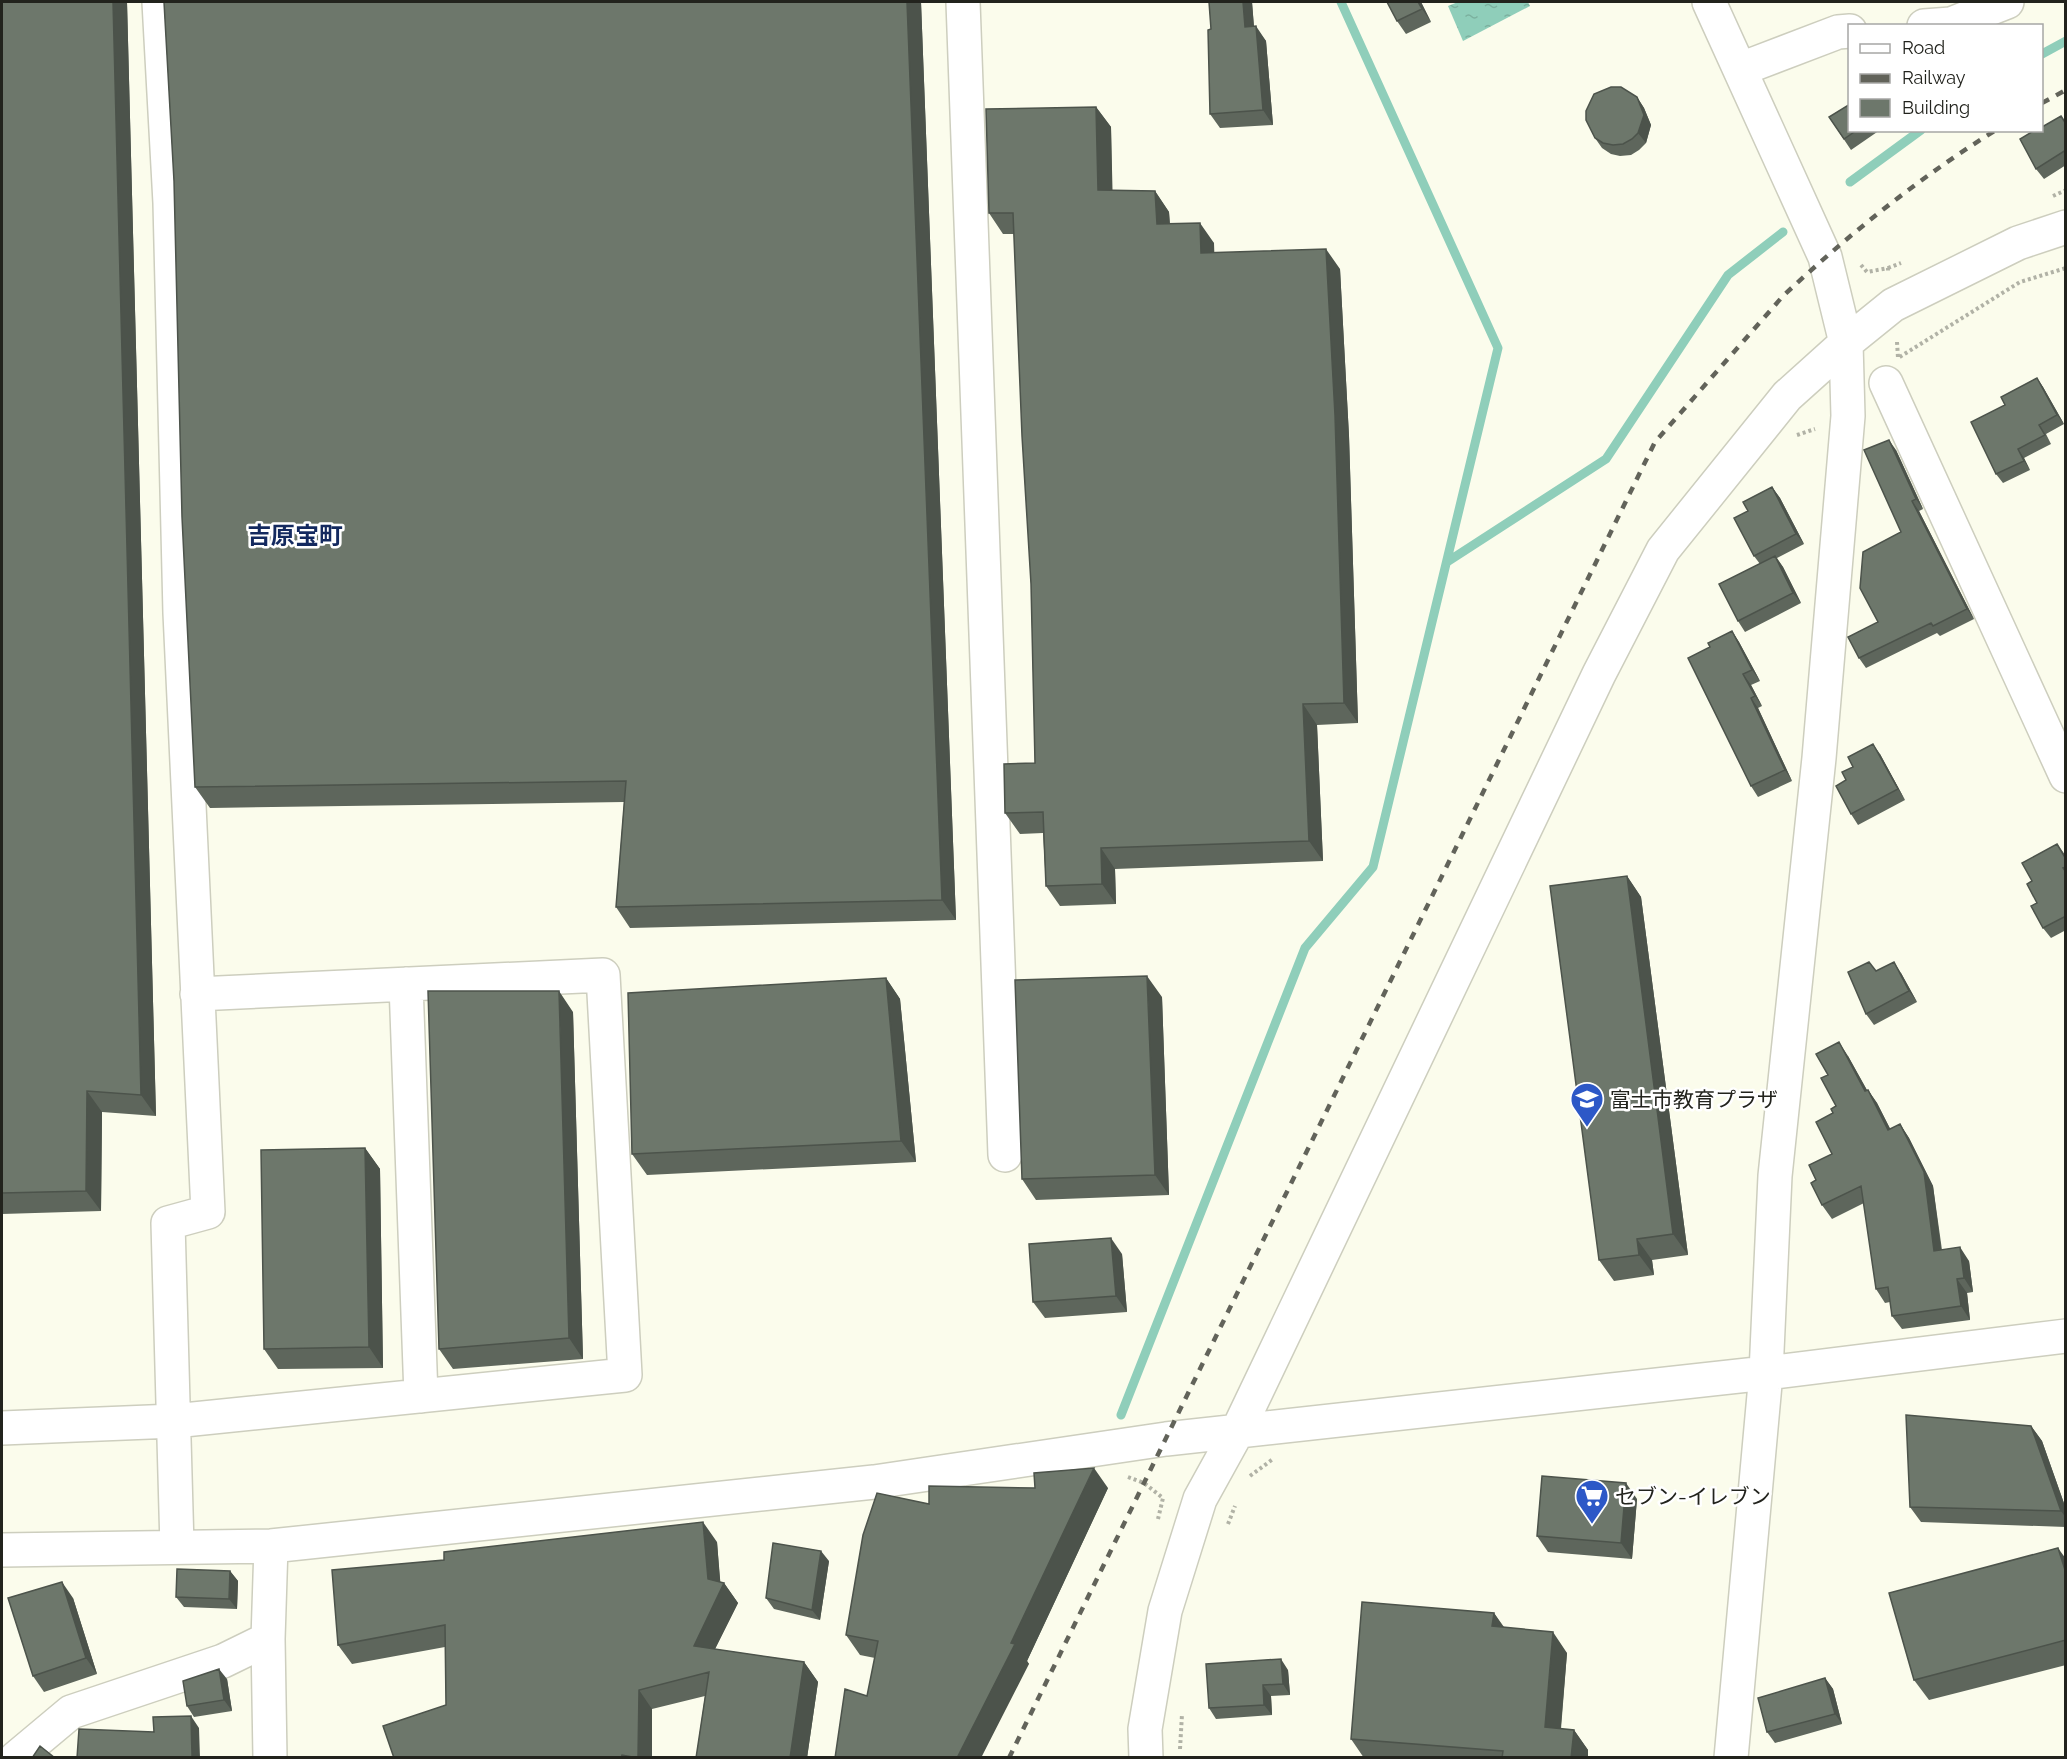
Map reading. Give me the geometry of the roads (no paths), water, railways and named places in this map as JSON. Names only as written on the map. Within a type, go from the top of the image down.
[{"type":"street","points":[[159,2],[170,203],[180,613],[208,1212],[168,1223],[177,1547]]},
{"type":"street","points":[[963,2],[1005,1155]]},
{"type":"street","points":[[1710,2],[1826,257],[1846,343],[1848,416],[1819,758],[1775,1176],[1766,1373],[1731,1758]]},
{"type":"street","points":[[1951,24],[2007,2]]},
{"type":"street","points":[[1741,69],[1838,32],[1848,31]]},
{"type":"street","points":[[1146,1758],[1146,1729],[1164,1611],[1200,1499],[1237,1432],[1599,674],[1663,550],[1787,396],[1893,305],[2018,243],[2066,226]]},
{"type":"street","points":[[1886,383],[2066,776]]},
{"type":"street","points":[[2,1428],[174,1421],[625,1375],[603,975],[197,994]]},
{"type":"street","points":[[406,984],[421,1396]]},
{"type":"street","points":[[2,1550],[272,1546],[874,1482],[1166,1439],[1766,1373],[2066,1336]]},
{"type":"street","points":[[270,1758],[268,1639],[272,1546]]},
{"type":"street","points":[[16,1758],[71,1712],[223,1661],[268,1639]]},
{"type":"water","points":[[1458,2],[1528,2],[1530,6],[1463,41],[1448,6]]},
{"type":"waterway","points":[[1121,1415],[1305,948],[1373,867],[1498,348],[1341,2]]},
{"type":"waterway","points":[[2043,53],[2066,41]]},
{"type":"waterway","points":[[1850,182],[1918,132]]},
{"type":"waterway","points":[[1447,562],[1606,459],[1728,275],[1783,232]]},
{"type":"railway","points":[[2043,102],[2066,90]]},
{"type":"railway","points":[[1009,1758],[1655,442],[1783,296],[1808,273],[1912,187],[1993,132]]},
{"type":"place","name":"富士市教育プラザ","points":[[1587,1128]]},
{"type":"place","name":"セブン-イレブン","points":[[1592,1525]]},
{"type":"district","name":"吉原宝町","points":[[295,535]]}]
